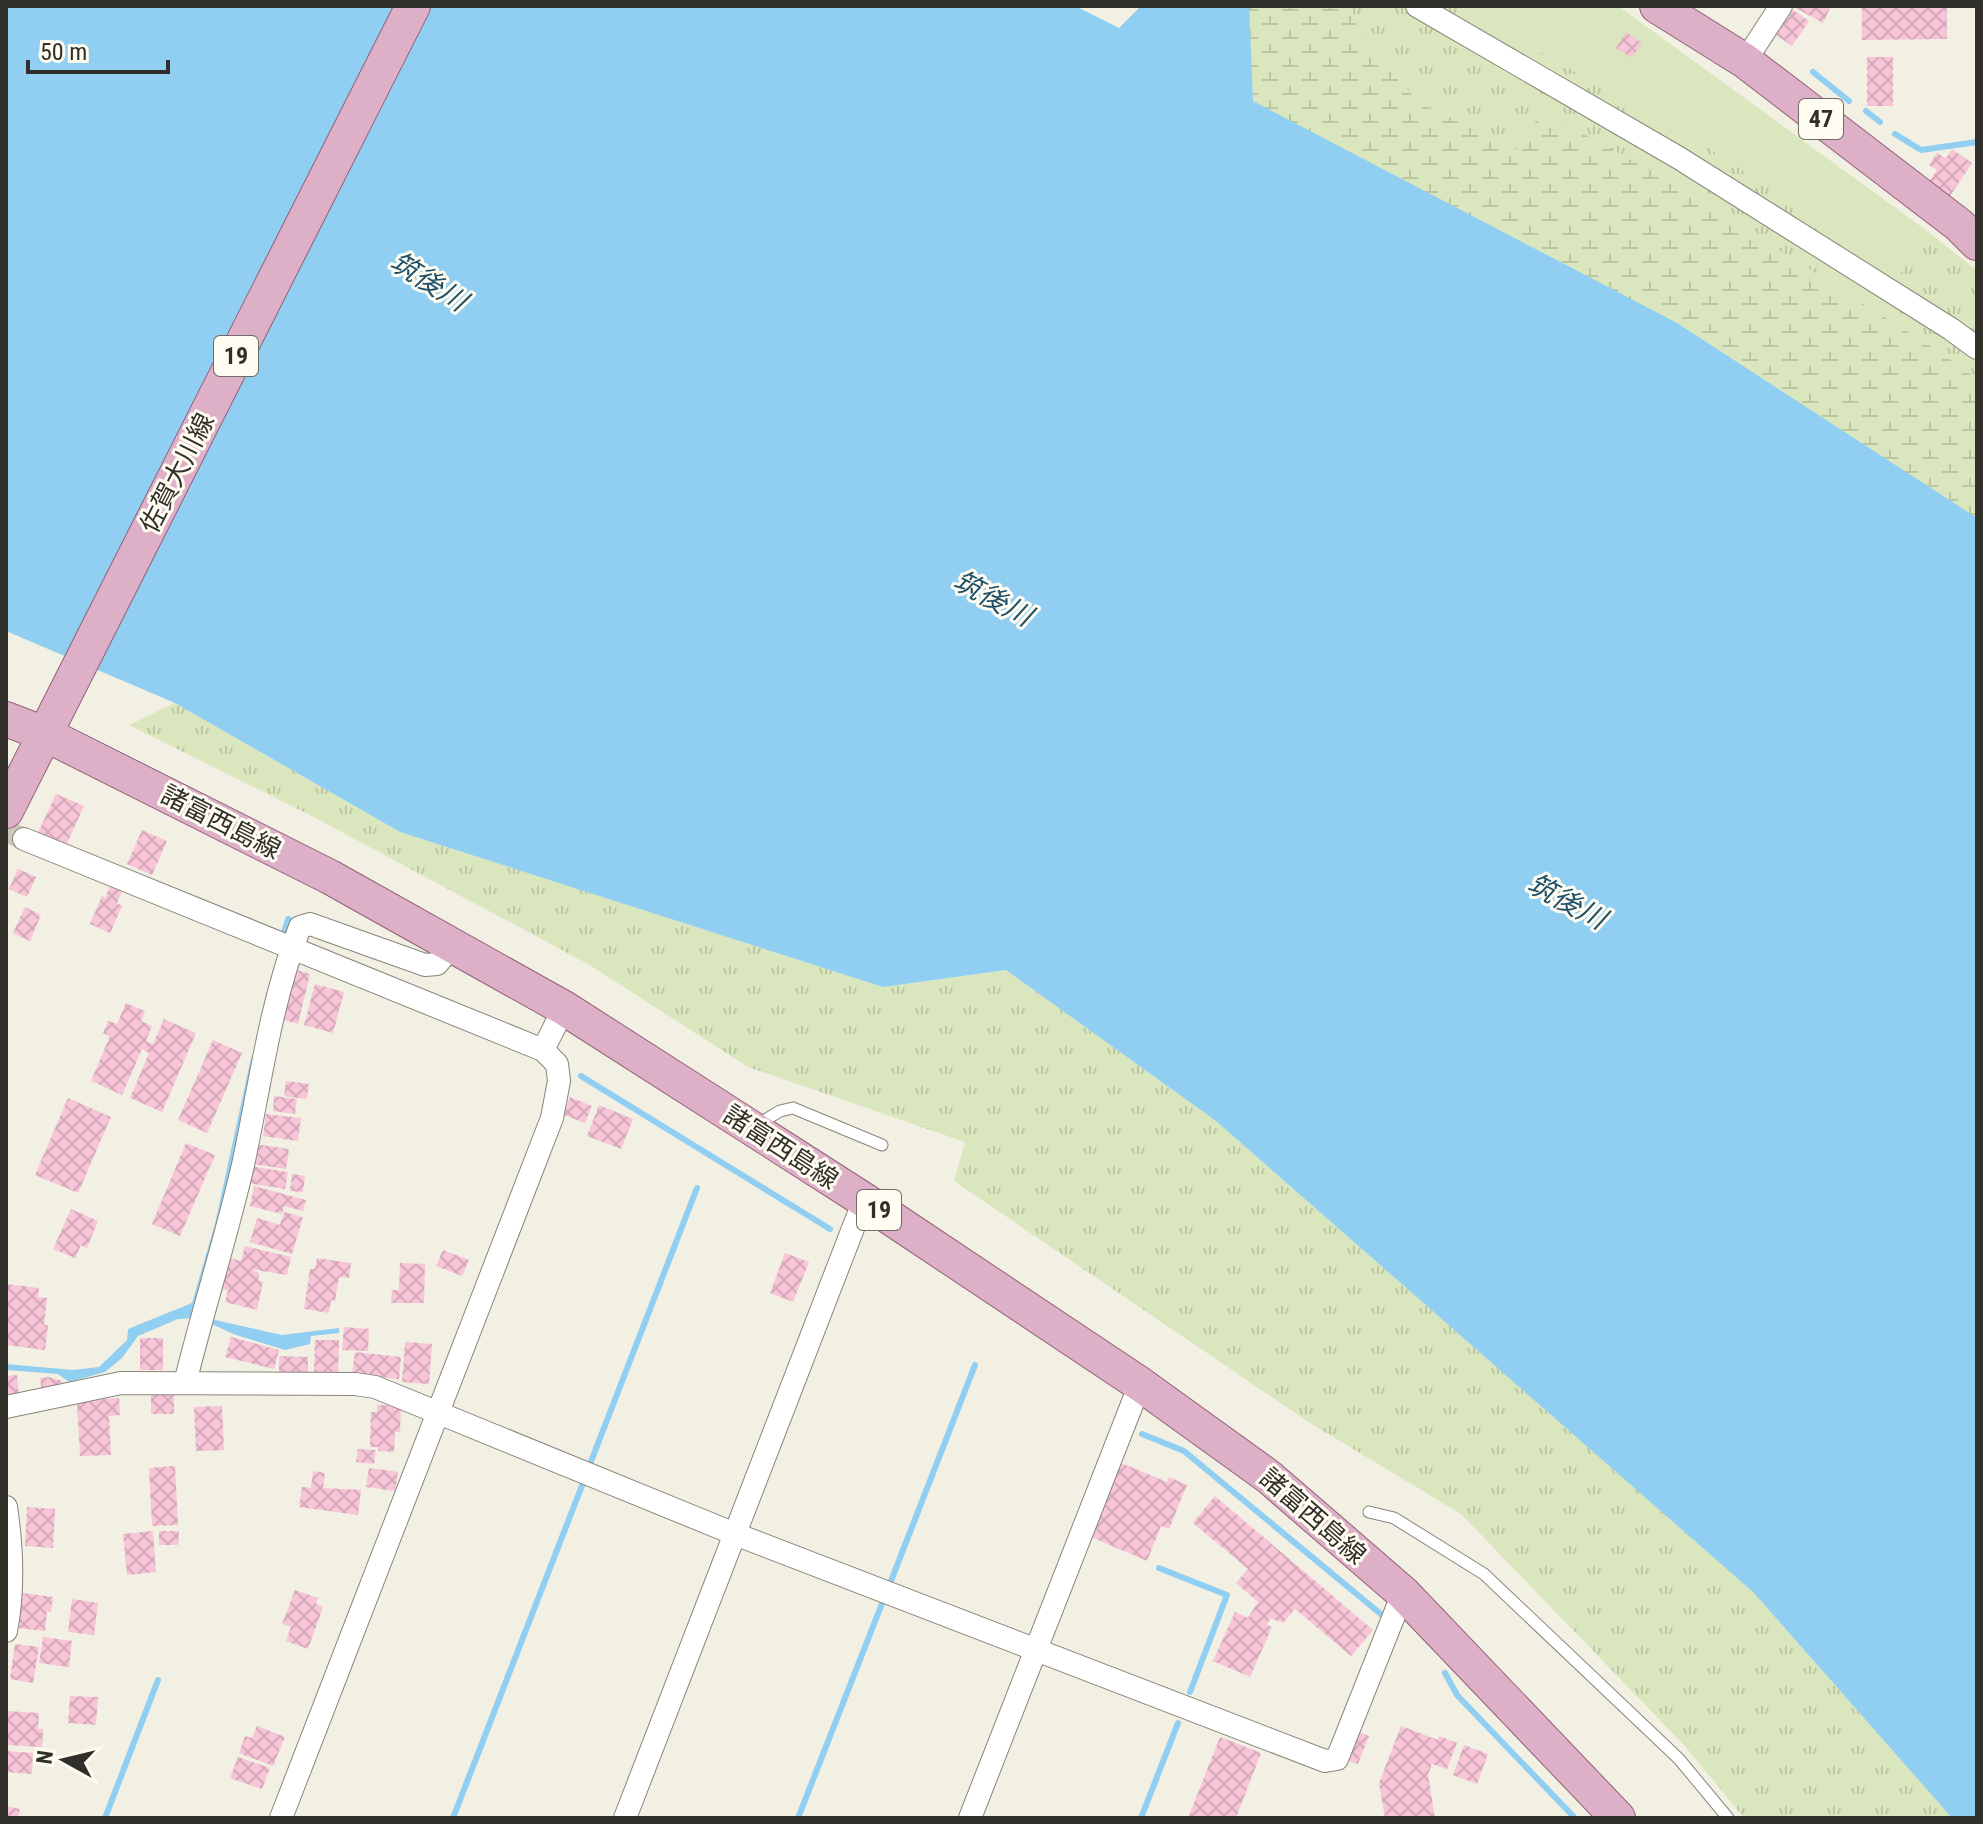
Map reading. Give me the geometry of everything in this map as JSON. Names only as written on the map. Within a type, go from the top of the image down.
[{"type":"main road","name":"佐賀大川線","points":[[15,825],[52,720],[413,6]]},
{"type":"main road","name":"47","points":[[1657,6],[1745,61],[1959,225],[1977,243]]},
{"type":"main road","name":"諸富西島線","points":[[6,719],[52,720],[564,1008],[864,1200],[1140,1384],[1269,1477],[1403,1593],[1618,1818]]},
{"type":"street","points":[[1417,6],[1679,158],[1977,348]]},
{"type":"street","points":[[1745,61],[1781,6]]},
{"type":"street","points":[[15,825],[291,949],[543,1050],[557,1064],[559,1081],[552,1118],[281,1818]]},
{"type":"street","points":[[185,1383],[227,1237],[265,1050],[291,949],[300,927],[310,924],[425,965],[437,964],[452,946]]},
{"type":"street","points":[[543,1050],[564,1008]]},
{"type":"street","points":[[625,1818],[864,1200]]},
{"type":"street","points":[[6,1407],[121,1383],[355,1384],[375,1387],[735,1534],[1332,1762],[1337,1759],[1403,1593]]},
{"type":"street","points":[[970,1818],[1140,1384]]},
{"type":"street","points":[[6,1507],[10,1532],[11,1590],[6,1631]]},
{"type":"lane","points":[[751,1128],[780,1111],[793,1108],[882,1145]]},
{"type":"lane","points":[[1369,1512],[1394,1518],[1484,1574],[1679,1759],[1728,1818]]},
{"type":"green space","points":[[1200,6],[1350,6],[1360,35],[1419,103],[1518,150],[1542,111],[1666,179],[1935,349],[1977,379],[1977,578],[1189,139]]},
{"type":"green space","points":[[1350,6],[1412,6],[1977,353],[1977,379],[1935,349],[1666,179],[1543,112],[1518,151],[1419,103],[1360,35]]},
{"type":"green space","points":[[1424,6],[1459,6],[1693,138],[1900,272],[1930,233],[1977,271],[1977,341]]},
{"type":"green space","points":[[1459,6],[1618,6],[1930,233],[1901,273],[1693,138]]},
{"type":"green space","points":[[175,703],[400,832],[883,987],[1006,970],[1216,1121],[1754,1593],[1952,1818],[1744,1818],[1684,1745],[1461,1514],[1310,1423],[954,1181],[965,1142],[748,1067],[588,964],[310,815],[129,725]]},
{"type":"water","name":"筑後川","points":[[6,6],[1075,6],[1119,28],[1141,6],[1249,6],[1253,101],[1677,323],[1977,518],[1977,1818],[1952,1818],[1754,1593],[1216,1121],[1006,970],[883,987],[400,832],[175,703],[6,631]]},
{"type":"water","points":[[256,1056],[211,1319],[282,1335],[339,1328],[339,1333],[311,1336],[310,1344],[285,1350],[236,1335],[198,1318],[178,1319],[138,1336],[122,1358],[105,1372],[69,1382],[58,1374],[6,1370],[6,1364],[73,1370],[99,1367],[127,1340],[128,1329],[192,1303],[215,1224],[251,1058]]},
{"type":"building","points":[[1792,6],[1831,6],[1823,23]]},
{"type":"building","points":[[1862,6],[1947,6],[1947,39],[1862,40]]},
{"type":"building","points":[[1793,10],[1809,21],[1792,46],[1776,35]]},
{"type":"building","points":[[1626,32],[1642,43],[1632,58],[1616,48]]},
{"type":"building","points":[[1867,57],[1893,57],[1893,106],[1867,106]]},
{"type":"building","points":[[1952,149],[1972,163],[1948,199],[1927,185],[1937,170],[1929,165],[1937,153],[1946,158]]},
{"type":"building","points":[[56,794],[84,806],[65,848],[37,835]]},
{"type":"building","points":[[142,830],[167,841],[152,875],[127,864]]},
{"type":"building","points":[[18,869],[36,877],[27,897],[9,889]]},
{"type":"building","points":[[111,884],[123,889],[117,903],[122,906],[110,933],[90,924]]},
{"type":"building","points":[[25,907],[41,915],[30,941],[13,933]]},
{"type":"building","points":[[294,969],[310,974],[298,1024],[281,1019]]},
{"type":"building","points":[[315,984],[344,992],[333,1033],[304,1025]]},
{"type":"building","points":[[126,1003],[145,1011],[141,1021],[152,1026],[146,1041],[153,1044],[164,1019],[196,1033],[162,1112],[130,1098],[149,1053],[142,1049],[122,1095],[91,1081],[110,1036],[103,1033],[108,1021],[117,1024]]},
{"type":"building","points":[[213,1040],[242,1053],[207,1133],[178,1120]]},
{"type":"building","points":[[286,1081],[309,1084],[307,1099],[284,1096]]},
{"type":"building","points":[[274,1096],[297,1099],[295,1114],[273,1111]]},
{"type":"building","points":[[570,1097],[592,1106],[585,1123],[564,1115]]},
{"type":"building","points":[[68,1098],[111,1117],[78,1193],[35,1175]]},
{"type":"building","points":[[599,1105],[633,1119],[621,1149],[587,1136]]},
{"type":"building","points":[[266,1114],[301,1118],[298,1141],[263,1136]]},
{"type":"building","points":[[186,1143],[215,1155],[180,1236],[152,1224]]},
{"type":"building","points":[[255,1144],[289,1149],[286,1169],[252,1164]]},
{"type":"building","points":[[250,1166],[288,1172],[285,1189],[247,1183]]},
{"type":"building","points":[[292,1174],[305,1176],[303,1192],[290,1191]]},
{"type":"building","points":[[254,1186],[306,1200],[303,1211],[284,1206],[282,1214],[250,1206]]},
{"type":"building","points":[[71,1209],[98,1221],[87,1248],[81,1245],[75,1258],[53,1249]]},
{"type":"building","points":[[284,1212],[303,1217],[292,1254],[250,1242],[257,1218],[280,1225]]},
{"type":"building","points":[[245,1246],[291,1257],[287,1275],[250,1269],[259,1273],[258,1280],[263,1282],[257,1310],[225,1302],[228,1290],[222,1289],[230,1258],[241,1261]]},
{"type":"building","points":[[443,1250],[469,1260],[462,1276],[436,1266]]},
{"type":"building","points":[[785,1253],[809,1262],[793,1302],[770,1293]]},
{"type":"building","points":[[317,1258],[351,1263],[349,1278],[339,1277],[335,1301],[331,1300],[329,1313],[304,1309],[310,1269],[315,1269]]},
{"type":"building","points":[[400,1263],[425,1264],[424,1303],[391,1303],[392,1290],[399,1290]]},
{"type":"building","points":[[6,1284],[39,1288],[38,1297],[47,1298],[45,1350],[6,1345]]},
{"type":"building","points":[[344,1327],[369,1329],[368,1351],[342,1350]]},
{"type":"building","points":[[231,1337],[279,1350],[274,1369],[225,1357]]},
{"type":"building","points":[[140,1338],[163,1338],[163,1370],[140,1370]]},
{"type":"building","points":[[315,1340],[339,1340],[338,1376],[314,1375]]},
{"type":"building","points":[[405,1342],[432,1344],[429,1384],[402,1382]]},
{"type":"building","points":[[355,1352],[401,1357],[399,1379],[352,1374]]},
{"type":"building","points":[[279,1356],[308,1357],[308,1374],[279,1373]]},
{"type":"building","points":[[17,1375],[19,1396],[6,1397],[6,1376]]},
{"type":"building","points":[[40,1378],[62,1381],[63,1388],[42,1391]]},
{"type":"building","points":[[151,1392],[174,1392],[174,1414],[151,1414]]},
{"type":"building","points":[[119,1398],[120,1415],[109,1416],[111,1455],[80,1456],[77,1401]]},
{"type":"building","points":[[377,1405],[401,1406],[400,1432],[395,1432],[394,1452],[370,1447],[371,1412],[377,1412]]},
{"type":"building","points":[[222,1406],[224,1450],[196,1451],[194,1407]]},
{"type":"building","points":[[358,1449],[376,1450],[374,1464],[356,1462]]},
{"type":"building","points":[[1121,1463],[1167,1482],[1169,1477],[1187,1485],[1169,1529],[1161,1526],[1147,1561],[1091,1537]]},
{"type":"building","points":[[175,1466],[178,1525],[152,1526],[149,1468]]},
{"type":"building","points":[[369,1468],[398,1472],[395,1491],[366,1487]]},
{"type":"building","points":[[313,1471],[325,1473],[323,1488],[361,1490],[358,1515],[299,1507],[302,1487],[311,1488]]},
{"type":"building","points":[[1215,1496],[1373,1630],[1351,1656],[1295,1609],[1283,1623],[1270,1618],[1267,1625],[1272,1627],[1250,1677],[1213,1661],[1235,1612],[1248,1618],[1258,1602],[1236,1583],[1248,1569],[1193,1523]]},
{"type":"building","points":[[27,1507],[55,1509],[53,1548],[25,1546]]},
{"type":"building","points":[[153,1531],[156,1572],[127,1575],[123,1534]]},
{"type":"building","points":[[159,1531],[179,1531],[178,1545],[159,1545]]},
{"type":"building","points":[[295,1590],[318,1598],[316,1604],[323,1607],[308,1649],[286,1641],[291,1627],[282,1624]]},
{"type":"building","points":[[22,1593],[53,1597],[51,1612],[47,1611],[45,1631],[18,1628]]},
{"type":"building","points":[[72,1599],[98,1603],[94,1635],[68,1632]]},
{"type":"building","points":[[43,1637],[72,1641],[69,1667],[39,1663]]},
{"type":"building","points":[[15,1644],[39,1647],[33,1683],[10,1679]]},
{"type":"building","points":[[70,1696],[98,1697],[96,1725],[68,1723]]},
{"type":"building","points":[[6,1711],[39,1713],[38,1729],[43,1729],[42,1747],[6,1745]]},
{"type":"building","points":[[257,1726],[285,1737],[273,1766],[239,1753],[245,1736],[252,1738]]},
{"type":"building","points":[[1401,1726],[1438,1740],[1439,1736],[1457,1743],[1447,1769],[1432,1764],[1428,1775],[1435,1817],[1385,1818],[1379,1783]]},
{"type":"building","points":[[1359,1732],[1369,1736],[1358,1764],[1348,1761]]},
{"type":"building","points":[[1220,1737],[1261,1753],[1236,1818],[1188,1818]]},
{"type":"building","points":[[1464,1745],[1488,1754],[1477,1784],[1453,1775]]},
{"type":"building","points":[[6,1751],[33,1753],[32,1774],[6,1772]]},
{"type":"building","points":[[238,1757],[270,1768],[262,1789],[230,1778]]},
{"type":"building","points":[[6,1806],[20,1809],[18,1817],[6,1818]]},
{"type":"waterway","points":[[1813,72],[1849,101]]},
{"type":"waterway","points":[[1866,111],[1880,122]]},
{"type":"waterway","points":[[1895,134],[1921,150],[1977,142]]},
{"type":"waterway","points":[[283,936],[288,919]]},
{"type":"waterway","points":[[581,1076],[830,1229]]},
{"type":"waterway","points":[[590,1464],[697,1188]]},
{"type":"waterway","points":[[891,1581],[975,1365]]},
{"type":"waterway","points":[[1142,1434],[1184,1451],[1382,1615]]},
{"type":"waterway","points":[[453,1818],[583,1483]]},
{"type":"waterway","points":[[1159,1568],[1227,1595],[1190,1692]]},
{"type":"waterway","points":[[798,1818],[883,1601]]},
{"type":"waterway","points":[[1445,1673],[1457,1695],[1573,1816],[1571,1818]]},
{"type":"waterway","points":[[105,1818],[158,1680]]},
{"type":"waterway","points":[[1141,1818],[1178,1723]]},
{"type":"tunnel","points":[[6,831],[24,839]]}]
